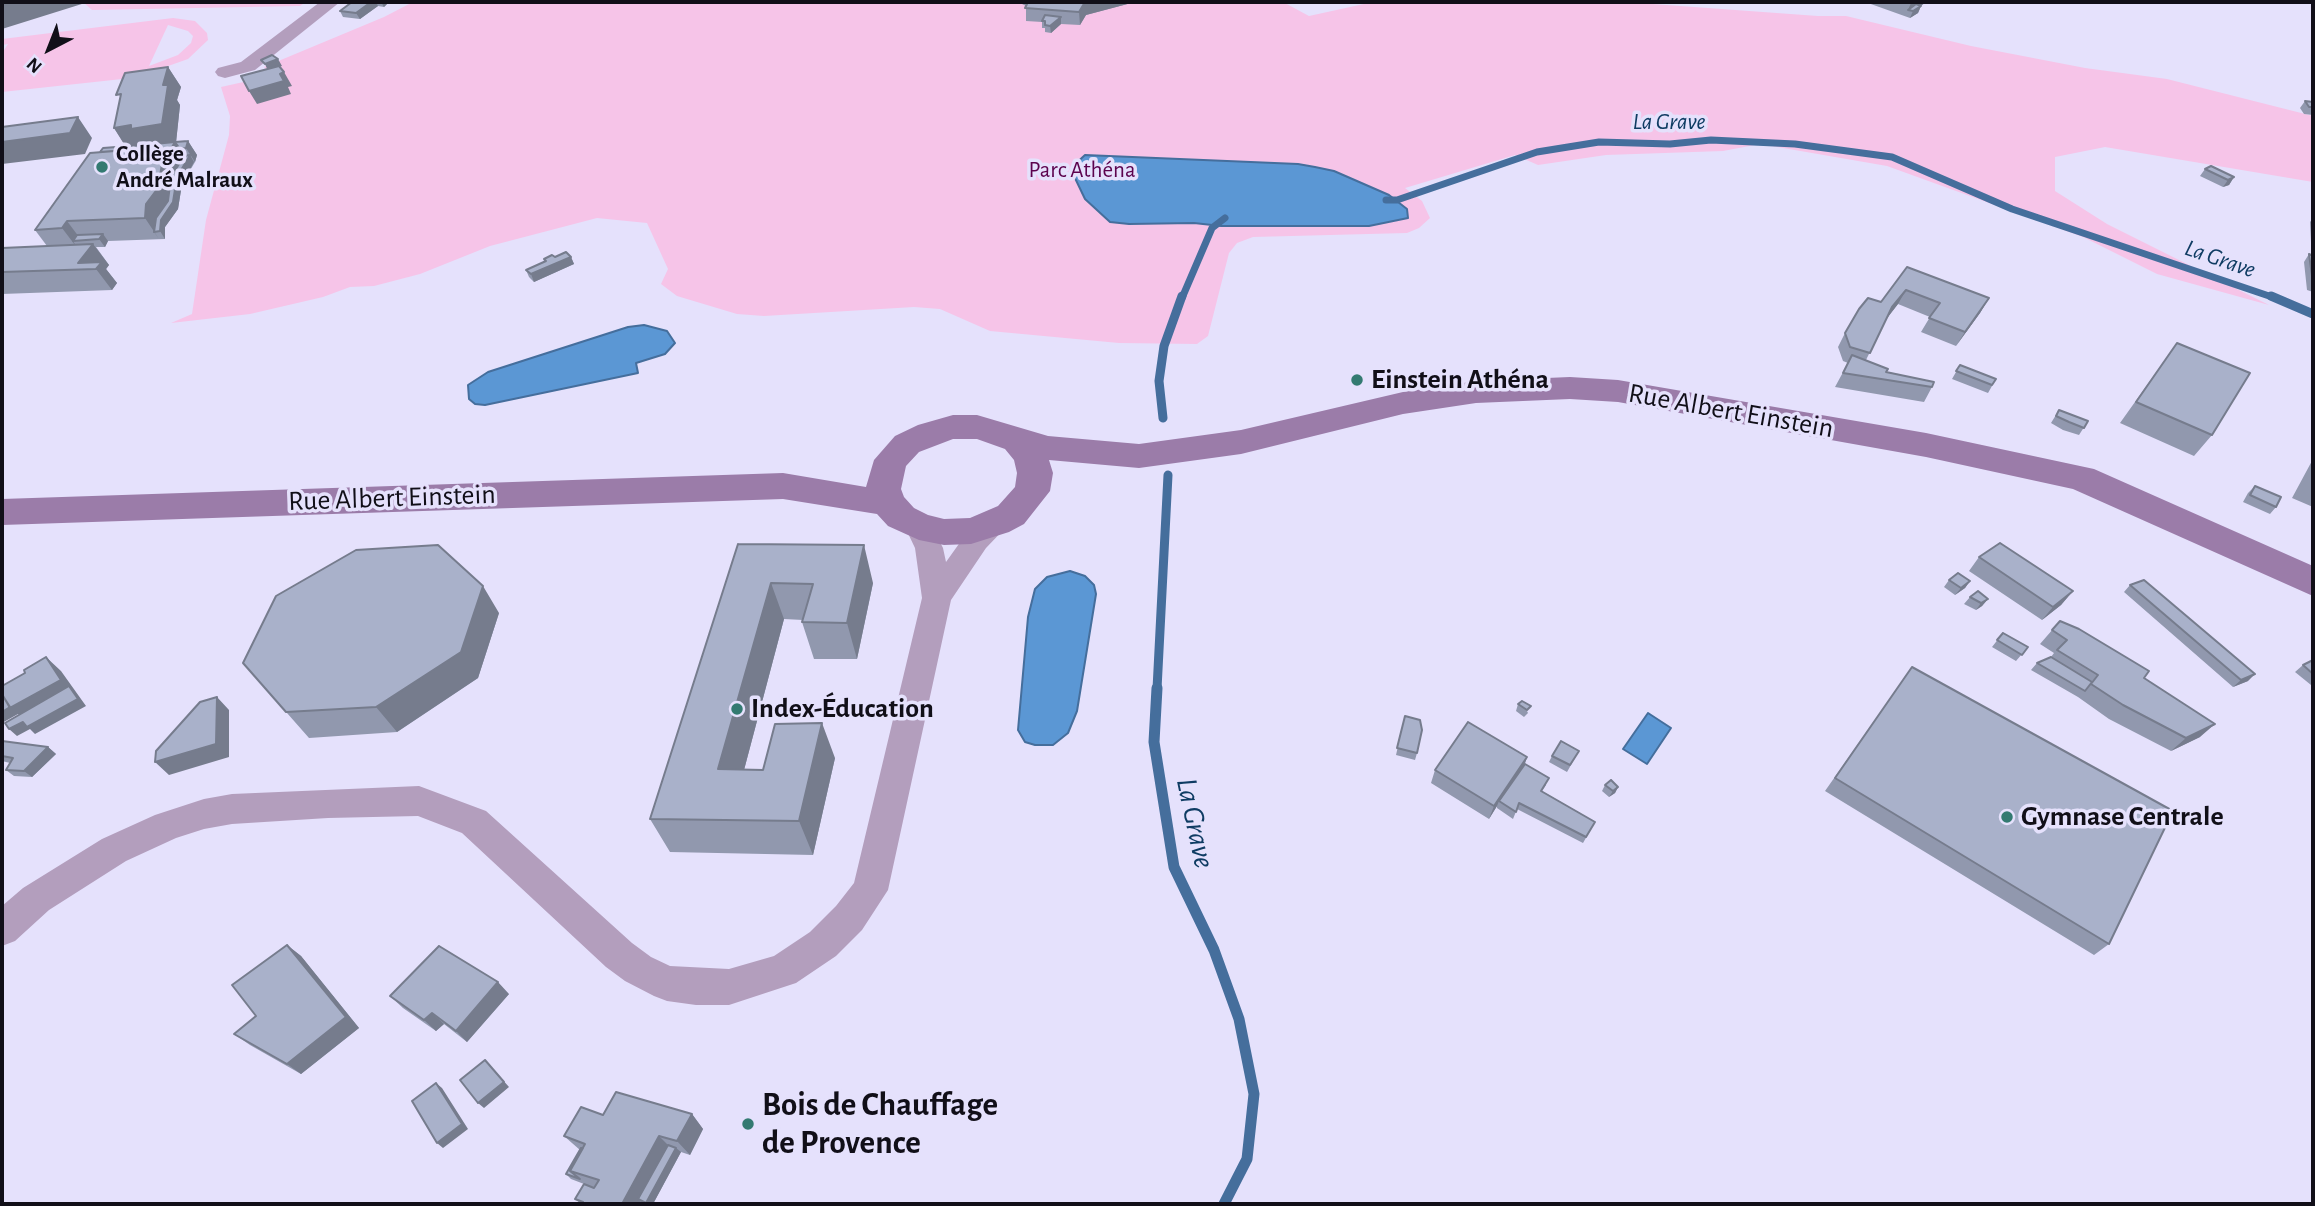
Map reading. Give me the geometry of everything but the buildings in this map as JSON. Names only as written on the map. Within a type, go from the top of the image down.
[{"type":"street","points":[[225,72],[248,66],[331,2]]},
{"type":"street","name":"Rue Albert Einstein","points":[[1031,491],[1054,479],[1129,457],[1241,442],[1403,403],[1476,392],[1570,388],[1618,391],[1926,445],[2082,478],[2313,582]]},
{"type":"street","points":[[2,929],[36,899],[114,850],[167,826],[204,814],[232,809],[328,803],[419,801],[474,822],[619,955],[638,969],[667,983],[696,987],[729,987],[783,971],[823,944],[849,918],[870,890],[937,598],[976,541],[1017,509],[1031,491],[1035,473],[1031,456],[1017,441],[999,432],[977,427],[953,427],[918,438],[891,460],[883,489],[888,503],[901,517],[919,527],[944,532],[971,531],[996,523]]},
{"type":"street","name":"Rue Albert Einstein","points":[[1017,441],[1048,448],[1129,457]]},
{"type":"street","name":"Rue Albert Einstein","points":[[783,486],[891,460]]},
{"type":"street","name":"Rue Albert Einstein","points":[[2,512],[783,486],[888,503]]},
{"type":"street","points":[[919,527],[929,548],[937,598]]},
{"type":"green space","points":[[83,2],[306,2],[300,6],[92,10]]},
{"type":"green space","name":"Parc Athéna","points":[[413,2],[1283,2],[1309,16],[1373,2],[1625,2],[1846,16],[1971,46],[2085,68],[2167,79],[2313,116],[2313,182],[2105,147],[2055,157],[2055,191],[2107,224],[2269,305],[2157,274],[2083,237],[1887,166],[1760,144],[1723,151],[1606,155],[1538,165],[1515,155],[1405,188],[1422,201],[1430,218],[1419,228],[1407,233],[1253,237],[1237,243],[1229,253],[1208,336],[1197,344],[1119,343],[990,331],[940,309],[914,307],[764,316],[737,314],[677,296],[661,284],[668,269],[647,223],[597,218],[490,246],[420,274],[374,286],[350,287],[323,297],[250,314],[171,323],[192,314],[206,220],[229,135],[230,116],[221,87],[248,81],[269,71],[264,67],[384,17]]},
{"type":"green space","points":[[173,18],[195,21],[207,33],[208,40],[188,59],[154,71],[150,76],[2,92],[2,53],[8,44],[2,45],[2,39]],"holes":[[[168,25],[188,31],[193,36],[191,43],[178,55],[149,66]]]},
{"type":"water","points":[[1085,155],[1298,164],[1315,167],[1334,171],[1389,195],[1407,209],[1408,218],[1369,226],[1221,226],[1110,222],[1085,199],[1074,176],[1072,167]]},
{"type":"water","points":[[644,325],[667,331],[675,343],[665,354],[636,363],[638,373],[485,405],[475,404],[469,399],[468,385],[488,372],[628,327]]},
{"type":"water","points":[[1070,571],[1085,576],[1094,585],[1096,594],[1077,711],[1068,733],[1053,745],[1035,745],[1025,742],[1018,730],[1028,617],[1035,589],[1047,577]]},
{"type":"water","points":[[1648,713],[1671,728],[1647,764],[1623,749]]},
{"type":"waterway","name":"La Grave","points":[[1386,200],[1397,200],[1537,152],[1599,142],[1670,144],[1711,140],[1795,144],[1892,157],[2012,209],[2275,298]]},
{"type":"waterway","name":"La Grave","points":[[1182,298],[1212,228],[1225,218]]},
{"type":"waterway","name":"La Grave","points":[[1163,418],[1159,381],[1164,346],[1182,296]]},
{"type":"waterway","name":"La Grave","points":[[2271,296],[2313,314]]},
{"type":"waterway","name":"La Grave","points":[[1157,689],[1168,475]]},
{"type":"waterway","name":"La Grave","points":[[1157,688],[1154,742],[1174,867],[1214,950],[1239,1019],[1254,1094],[1247,1159],[1224,1204]]},
{"type":"place","name":"Collège André Malraux","points":[[102,167]]},
{"type":"place","name":"Einstein Athéna","points":[[1357,380]]},
{"type":"place","name":"Index-Éducation","points":[[737,709]]},
{"type":"place","name":"Gymnase Centrale","points":[[2007,817]]},
{"type":"place","name":"Bois de Chauffage de Provence","points":[[748,1124]]}]
